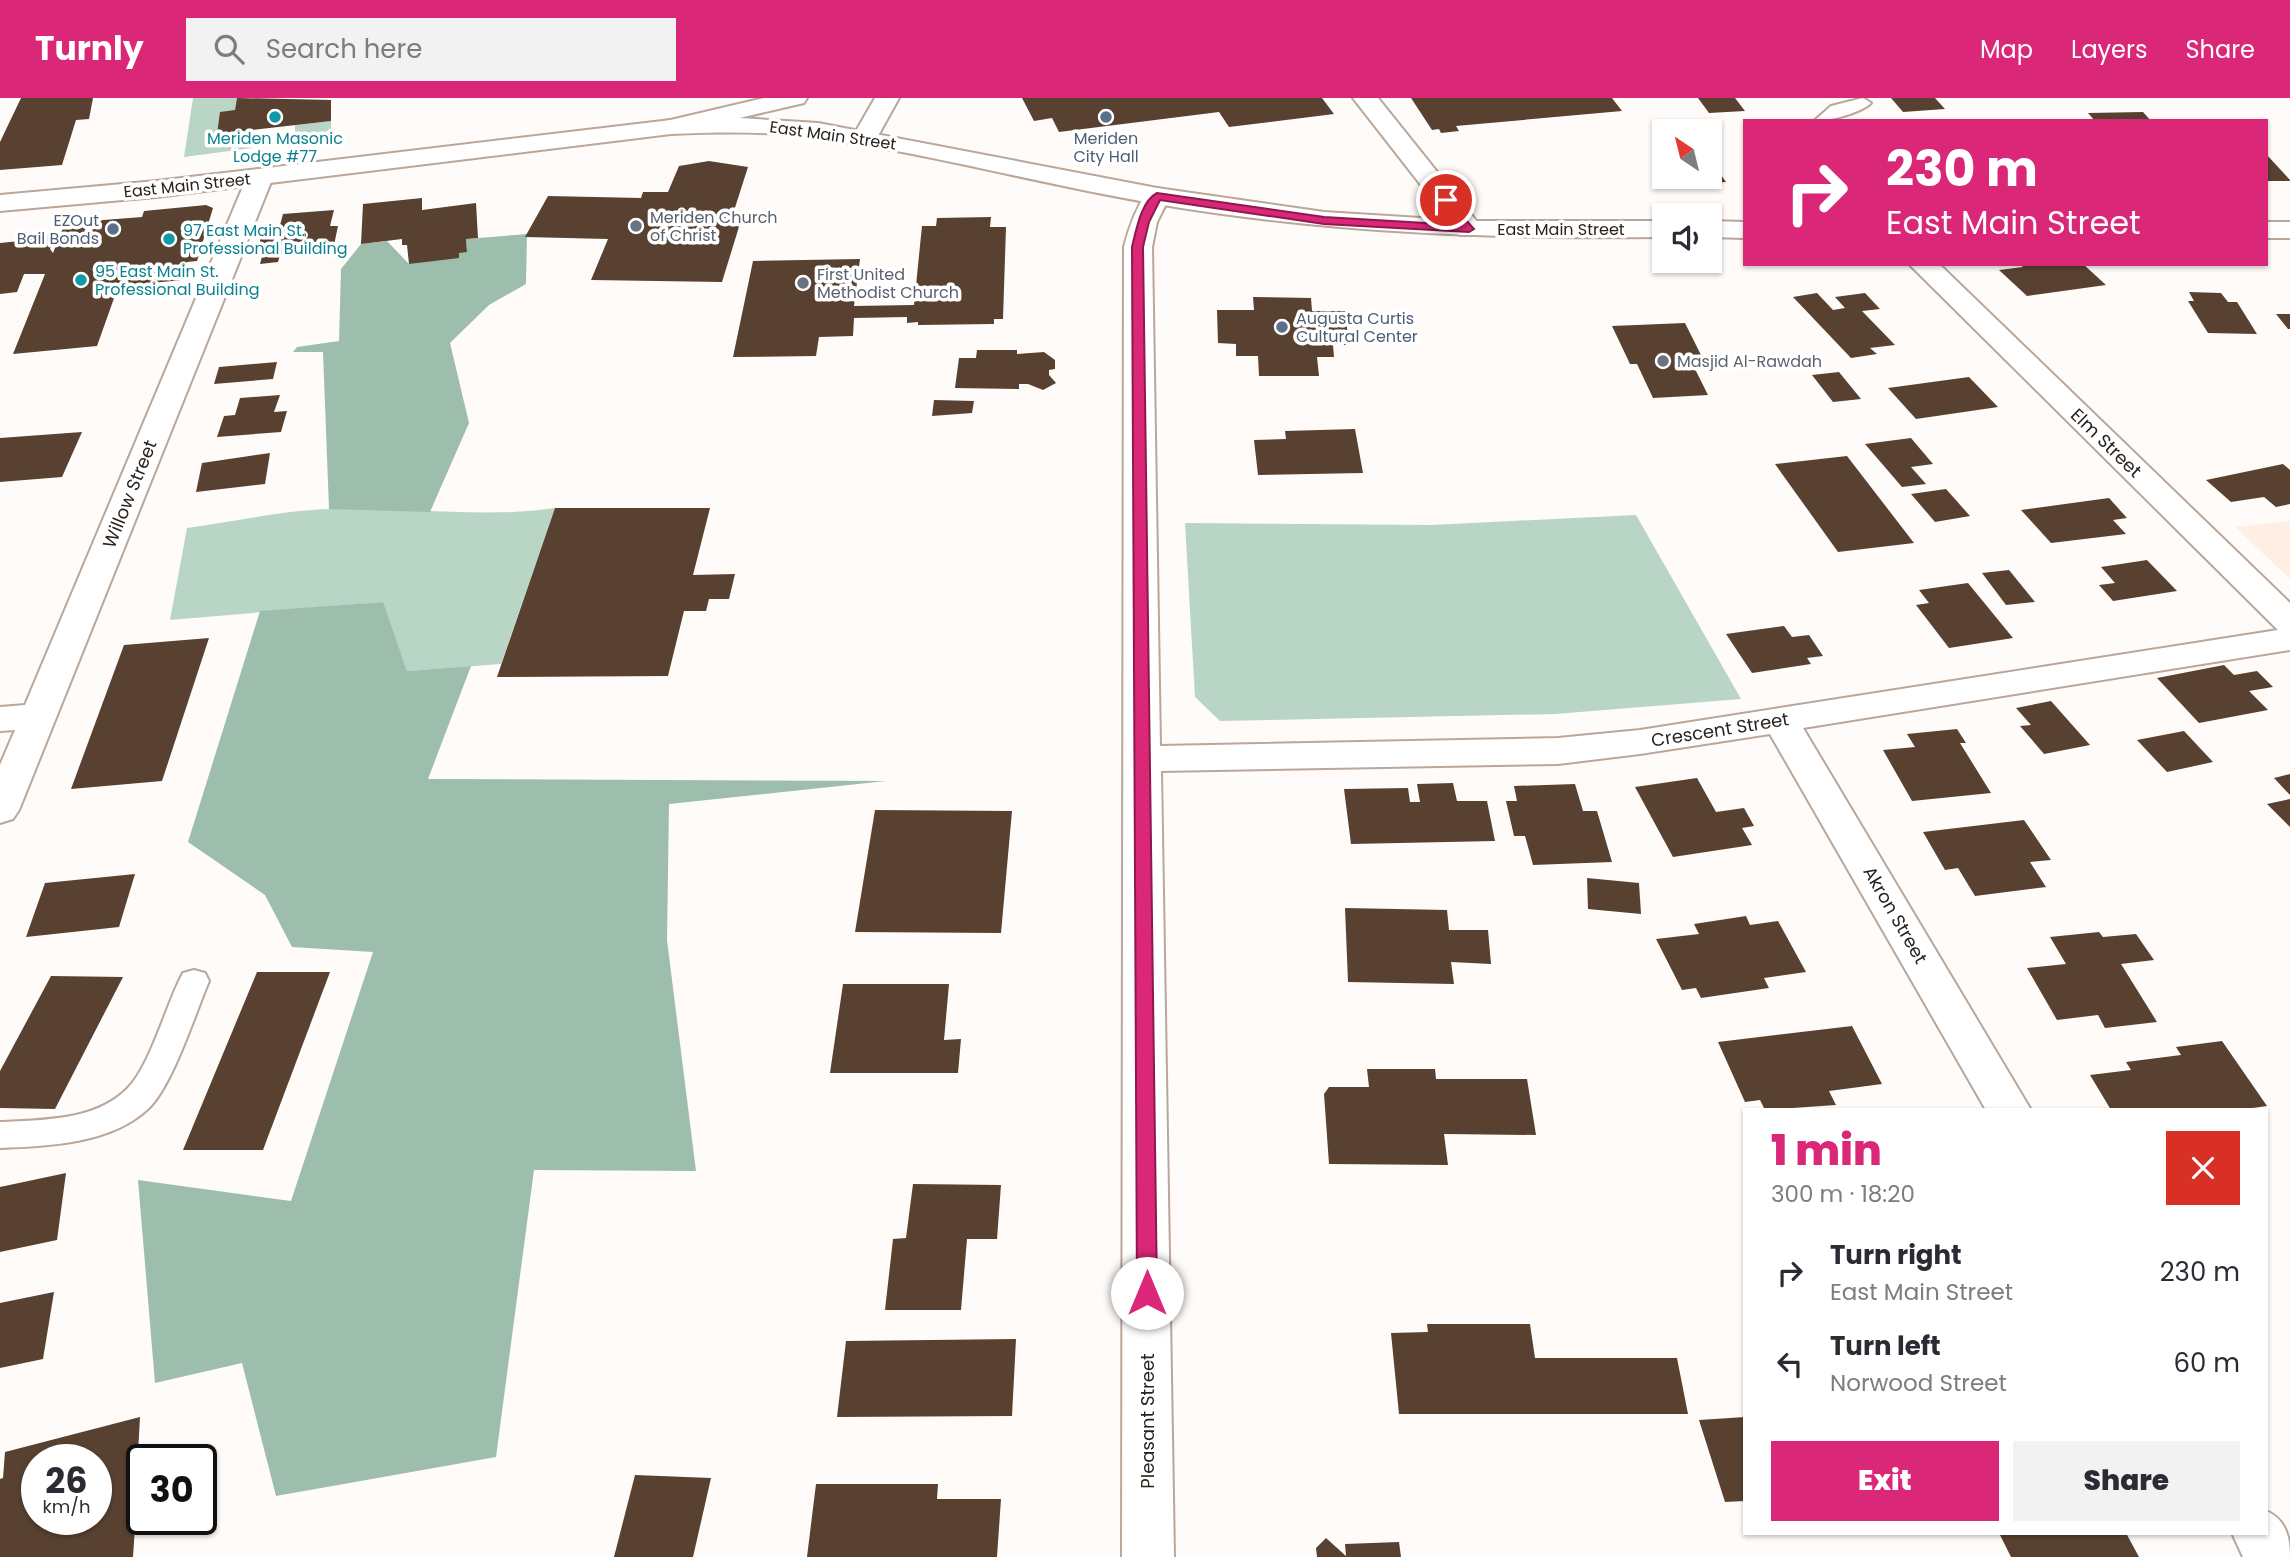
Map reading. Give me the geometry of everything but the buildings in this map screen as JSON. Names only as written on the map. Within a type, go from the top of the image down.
[{"type":"street","points":[[671,127],[794,98]]},
{"type":"street","points":[[865,138],[887,98]]},
{"type":"street","points":[[1366,98],[1469,229]]},
{"type":"street","name":"East Main Street","points":[[0,203],[260,177],[671,127],[772,125],[865,138],[1157,196],[1324,220],[1469,229],[1652,229]]},
{"type":"street","name":"Willow Street","points":[[0,810],[260,177]]},
{"type":"street","name":"Pleasant Street","points":[[1148,1557],[1138,247],[1144,222],[1157,196]]},
{"type":"street","points":[[1722,229],[1743,230]]},
{"type":"street","points":[[2268,230],[2290,230]]},
{"type":"street","name":"Elm Street","points":[[1925,266],[2290,622]]},
{"type":"street","name":"Crescent Street","points":[[1143,759],[1558,751],[1640,742],[2290,639]]},
{"type":"street","points":[[0,719],[40,716]]},
{"type":"street","name":"Akron Street","points":[[1780,720],[2008,1108]]},
{"type":"street","points":[[2259,1535],[2272,1557]]},
{"type":"lane","points":[[1825,119],[1837,110],[1862,103]]},
{"type":"lane","points":[[0,1135],[48,1133],[108,1118],[140,1097],[194,981]]},
{"type":"shaded area","points":[[2290,521],[2290,579],[2235,527]]},
{"type":"green space","points":[[193,98],[237,98],[235,110],[217,134],[254,130],[252,148],[184,157]]},
{"type":"green space","points":[[331,121],[331,140],[290,142],[289,139],[295,138],[295,125]]},
{"type":"green space","points":[[527,234],[526,284],[489,305],[450,343],[469,423],[430,512],[329,509],[323,352],[293,352],[297,347],[339,341],[341,269],[361,244],[387,241],[409,264],[467,251],[466,239]]},
{"type":"green space","points":[[555,508],[501,664],[407,671],[382,602],[170,620],[187,528],[313,510],[499,512]]},
{"type":"green space","points":[[1636,515],[1741,699],[1555,714],[1220,721],[1195,697],[1185,523],[1431,525]]},
{"type":"green space","points":[[383,602],[407,671],[471,666],[428,779],[886,781],[669,804],[667,940],[696,1171],[534,1170],[496,1457],[276,1496],[242,1363],[155,1383],[138,1180],[291,1201],[373,952],[292,947],[265,895],[188,842],[260,611]]},
{"type":"place","name":"Meriden Masonic Lodge #77","points":[[275,117]]},
{"type":"place","name":"Meriden City Hall","points":[[1106,117]]},
{"type":"place","name":"Meriden Church of Christ","points":[[636,226]]},
{"type":"place","name":"EZOut Bail Bonds","points":[[113,229]]},
{"type":"place","name":"97 East Main St. Professional Building","points":[[169,239]]},
{"type":"place","name":"95 East Main St. Professional Building","points":[[81,280]]},
{"type":"place","name":"First United Methodist Church","points":[[803,283]]},
{"type":"place","name":"Augusta Curtis Cultural Center","points":[[1282,327]]},
{"type":"place","name":"Masjid Al-Rawdah","points":[[1663,361]]},
{"type":"route","points":[[1147,1293],[1138,247],[1144,222],[1157,196],[1324,220],[1469,229],[1446,200]]}]
